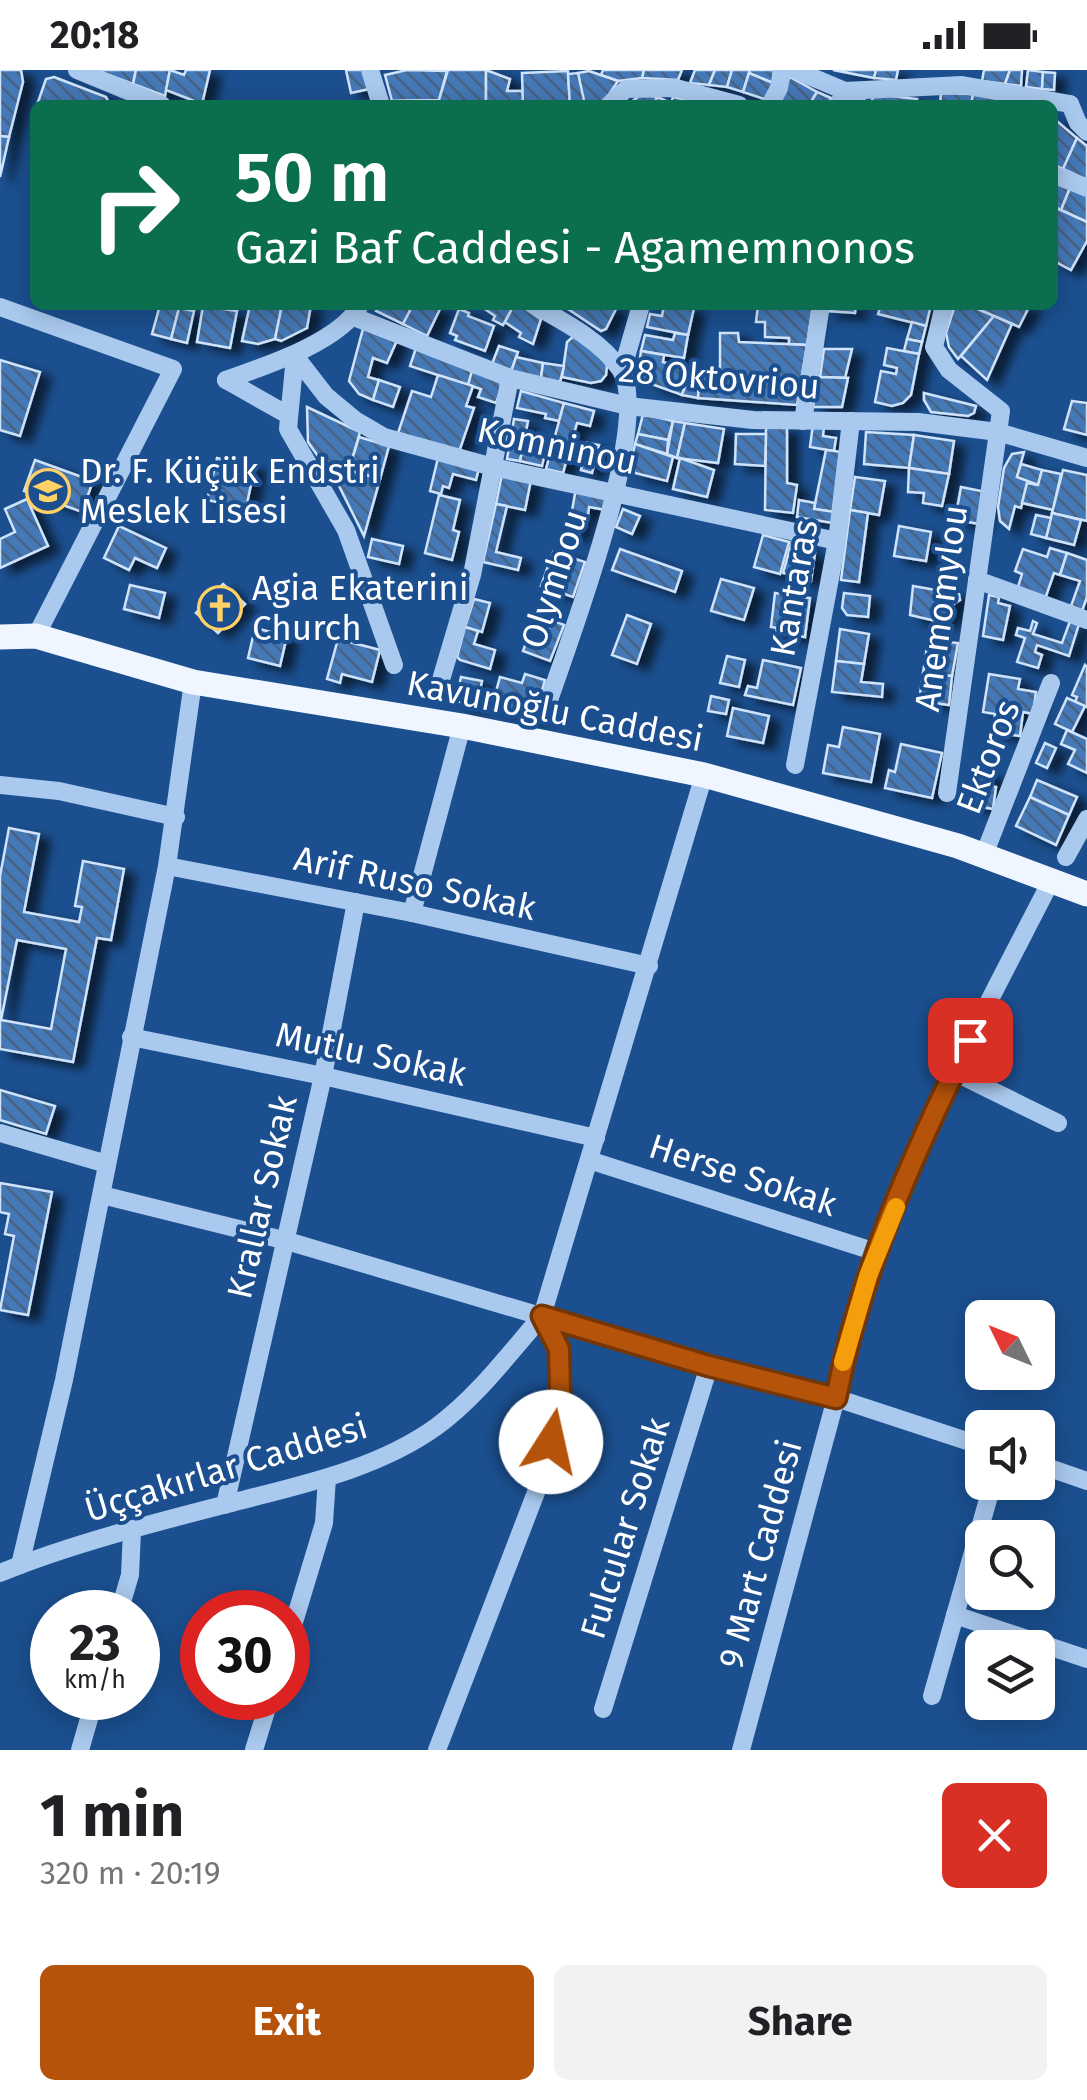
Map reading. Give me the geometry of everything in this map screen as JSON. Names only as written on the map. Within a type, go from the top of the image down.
[{"type":"main road","name":"Kavunoğlu Caddesi","points":[[0,638],[36,636],[193,682],[462,726],[704,775],[797,798],[984,855],[1059,868],[1087,894]]},
{"type":"street","points":[[77,70],[130,99]]},
{"type":"street","points":[[370,70],[379,100]]},
{"type":"street","points":[[773,100],[780,88],[782,70]]},
{"type":"street","points":[[794,70],[842,98],[962,85],[1078,101],[1078,123],[1087,132]]},
{"type":"street","points":[[949,70],[962,85]]},
{"type":"street","points":[[614,100],[626,89],[676,88],[720,100]]},
{"type":"street","points":[[1058,176],[1087,188]]},
{"type":"street","points":[[0,306],[173,369],[36,636]]},
{"type":"street","points":[[547,310],[584,334],[622,372],[640,310]]},
{"type":"street","points":[[803,421],[820,310]]},
{"type":"street","points":[[943,310],[934,347],[949,370],[1001,411],[998,432]]},
{"type":"street","points":[[288,415],[226,380],[295,356],[357,311]]},
{"type":"street","name":"28 Oktovriou","points":[[357,311],[510,378],[628,406],[753,420],[918,422],[998,432],[1087,458]]},
{"type":"street","points":[[295,356],[288,429],[346,530],[394,665]]},
{"type":"street","name":"Komninou","points":[[295,356],[326,396],[354,420],[384,438],[493,467],[837,541]]},
{"type":"street","name":"Olymbou","points":[[546,712],[617,492],[628,406],[622,372]]},
{"type":"street","points":[[440,684],[472,575],[510,378]]},
{"type":"street","name":"Kantaras","points":[[796,765],[837,541],[851,420]]},
{"type":"street","name":"Anemomylou","points":[[947,793],[998,432]]},
{"type":"street","points":[[977,580],[1087,620]]},
{"type":"street","points":[[20,1565],[64,1380],[167,866],[193,682]]},
{"type":"street","name":"Ektoros","points":[[984,855],[1051,684]]},
{"type":"street","points":[[412,913],[462,726]]},
{"type":"street","points":[[438,1750],[540,1482],[551,1442],[560,1392],[559,1349],[542,1316],[704,775]]},
{"type":"street","points":[[0,786],[58,791],[176,817]]},
{"type":"street","name":"9 Mart Caddesi","points":[[741,1750],[845,1352],[876,1252],[954,1072],[1087,819]]},
{"type":"street","name":"Arif Ruso Sokak","points":[[167,866],[412,913],[649,966]]},
{"type":"street","name":"Krallar Sokak","points":[[225,1504],[323,1076],[356,902]]},
{"type":"street","name":"Mutlu Sokak","points":[[131,1038],[323,1076],[596,1138]]},
{"type":"street","points":[[954,1072],[1058,1123]]},
{"type":"street","points":[[0,1133],[108,1164]]},
{"type":"street","name":"Herse Sokak","points":[[590,1160],[876,1252]]},
{"type":"street","points":[[102,1195],[287,1241],[709,1366],[836,1398],[965,1440]]},
{"type":"street","name":"Üççakırlar Caddesi","points":[[0,1573],[132,1531],[327,1478],[407,1444],[460,1406],[542,1316]]},
{"type":"street","name":"Fulcular Sokak","points":[[603,1710],[709,1366]]},
{"type":"street","points":[[1055,1470],[1087,1481]]},
{"type":"street","points":[[304,1590],[324,1524],[327,1478]]},
{"type":"street","points":[[932,1696],[988,1500]]},
{"type":"street","points":[[126,1590],[132,1531]]},
{"type":"street","points":[[955,1615],[1087,1660]]},
{"type":"street","points":[[80,1750],[89,1720]]},
{"type":"street","points":[[254,1750],[263,1720]]},
{"type":"building","points":[[0,70],[21,70],[23,82],[9,137],[0,136]]},
{"type":"building","points":[[95,70],[136,70],[133,84]]},
{"type":"building","points":[[136,70],[170,70],[165,96],[133,84]]},
{"type":"building","points":[[170,70],[184,75],[186,70],[210,70],[203,100],[166,90]]},
{"type":"building","points":[[346,70],[363,70],[369,89],[351,93]]},
{"type":"building","points":[[407,70],[447,71],[439,100],[392,100],[385,75]]},
{"type":"building","points":[[448,70],[486,70],[486,100],[439,100]]},
{"type":"building","points":[[486,70],[510,79],[507,91],[523,91],[523,100],[486,100]]},
{"type":"building","points":[[603,70],[644,70],[642,78],[618,81],[601,75]]},
{"type":"building","points":[[644,70],[682,70],[678,80],[642,78]]},
{"type":"building","points":[[695,70],[715,70],[709,85],[690,83]]},
{"type":"building","points":[[715,70],[732,70],[727,87],[709,85]]},
{"type":"building","points":[[732,70],[750,70],[743,92],[727,87]]},
{"type":"building","points":[[774,70],[773,83],[749,73]]},
{"type":"building","points":[[833,70],[876,70],[874,78]]},
{"type":"building","points":[[876,70],[898,70],[896,80],[874,78]]},
{"type":"building","points":[[984,70],[1010,70],[1005,84],[982,81]]},
{"type":"building","points":[[1010,70],[1022,70],[1021,86],[1005,84]]},
{"type":"building","points":[[1028,70],[1043,72],[1042,89],[1026,87]]},
{"type":"building","points":[[568,71],[570,100],[523,100],[522,73]]},
{"type":"building","points":[[589,71],[618,81],[605,100],[582,100],[578,73]]},
{"type":"building","points":[[1043,72],[1055,73],[1054,90],[1042,89]]},
{"type":"building","points":[[578,73],[584,100],[570,100],[568,74]]},
{"type":"building","points":[[749,73],[773,83],[767,100],[743,92]]},
{"type":"building","points":[[54,77],[108,100],[39,100],[46,79]]},
{"type":"building","points":[[790,77],[817,92],[812,100],[778,100]]},
{"type":"building","points":[[817,92],[831,98],[830,100],[812,100]]},
{"type":"building","points":[[941,93],[973,94],[972,100],[940,100]]},
{"type":"building","points":[[642,94],[657,97],[656,100],[634,100]]},
{"type":"building","points":[[874,94],[917,99],[917,100],[872,100]]},
{"type":"building","points":[[973,94],[1002,97],[1000,100],[972,100]]},
{"type":"building","points":[[1058,122],[1077,138],[1063,169],[1058,167]]},
{"type":"building","points":[[0,136],[9,137],[0,177]]},
{"type":"building","points":[[1077,138],[1087,146],[1087,180],[1063,169]]},
{"type":"building","points":[[1058,183],[1070,188],[1061,210],[1058,209]]},
{"type":"building","points":[[1070,188],[1087,195],[1087,222],[1061,210]]},
{"type":"building","points":[[1058,209],[1087,222],[1087,241],[1071,270],[1058,263]]},
{"type":"building","points":[[159,310],[179,310],[171,339],[152,334]]},
{"type":"building","points":[[178,310],[194,311],[187,343],[171,339]]},
{"type":"building","points":[[202,310],[237,311],[230,348],[197,342]]},
{"type":"building","points":[[249,310],[281,310],[275,339],[258,344],[242,341]]},
{"type":"building","points":[[281,310],[310,310],[307,328],[281,341],[275,339]]},
{"type":"building","points":[[376,310],[410,310],[403,324]]},
{"type":"building","points":[[410,310],[440,310],[427,336],[403,324]]},
{"type":"building","points":[[459,310],[494,326],[485,351],[455,340],[457,336],[450,333]]},
{"type":"building","points":[[486,310],[511,310],[503,325],[493,320],[495,316]]},
{"type":"building","points":[[511,310],[528,310],[541,319],[533,344],[519,337],[521,333],[505,322]]},
{"type":"building","points":[[570,310],[616,310],[601,331]]},
{"type":"building","points":[[663,310],[694,310],[688,335],[647,327],[650,314],[662,316]]},
{"type":"building","points":[[757,310],[812,310],[807,345],[789,344],[789,338],[765,337],[765,322],[756,322]]},
{"type":"building","points":[[879,310],[930,310],[926,326],[878,314]]},
{"type":"building","points":[[953,310],[980,310],[994,316],[958,359],[949,347],[946,333]]},
{"type":"building","points":[[980,310],[1028,310],[1019,327]]},
{"type":"building","points":[[994,316],[1012,324],[987,380],[961,356]]},
{"type":"building","points":[[912,322],[926,326],[922,342],[907,339]]},
{"type":"building","points":[[364,325],[398,338],[387,363],[373,358],[368,377],[379,380],[373,400],[359,394],[349,381]]},
{"type":"building","points":[[675,333],[688,335],[684,358],[641,351],[645,335],[673,340]]},
{"type":"building","points":[[720,333],[738,333],[739,342],[807,345],[797,405],[698,398],[699,370],[720,369]]},
{"type":"building","points":[[575,335],[599,350],[607,366],[601,381],[591,383],[562,377],[567,342]]},
{"type":"building","points":[[907,339],[922,342],[919,354],[904,351]]},
{"type":"building","points":[[499,346],[518,352],[511,372],[492,364]]},
{"type":"building","points":[[416,348],[472,371],[468,385],[410,366]]},
{"type":"building","points":[[887,348],[919,354],[911,395],[892,406],[875,402],[881,371],[896,374],[897,368],[884,365]]},
{"type":"building","points":[[824,349],[852,349],[845,378],[820,377]]},
{"type":"building","points":[[641,351],[664,355],[663,362],[691,369],[682,395],[654,385],[644,376],[639,364]]},
{"type":"building","points":[[516,357],[543,363],[541,378],[511,372]]},
{"type":"building","points":[[0,360],[40,372],[20,436],[0,430]]},
{"type":"building","points":[[543,363],[564,366],[560,382],[541,378]]},
{"type":"building","points":[[691,369],[699,370],[698,398],[682,395]]},
{"type":"building","points":[[472,371],[499,380],[502,387],[496,403],[478,397],[481,389],[468,385]]},
{"type":"building","points":[[438,375],[473,386],[466,406],[474,408],[459,452],[398,433],[412,391],[431,397]]},
{"type":"building","points":[[820,377],[848,378],[842,407],[813,407]]},
{"type":"building","points":[[379,380],[400,387],[393,407],[373,400]]},
{"type":"building","points":[[521,391],[564,403],[559,421],[517,408]]},
{"type":"building","points":[[924,393],[976,406],[974,413],[968,416],[931,412]]},
{"type":"building","points":[[1072,401],[1087,403],[1087,435],[1064,429]]},
{"type":"building","points":[[564,403],[594,411],[590,426],[577,423],[563,473],[546,469]]},
{"type":"building","points":[[307,407],[360,432],[349,470],[380,479],[364,536],[339,486],[308,442]]},
{"type":"building","points":[[643,414],[673,421],[668,440],[638,434]]},
{"type":"building","points":[[514,419],[528,421],[520,461],[507,459]]},
{"type":"building","points":[[673,421],[685,423],[677,458],[667,454]]},
{"type":"building","points":[[685,423],[724,429],[718,463],[677,458]]},
{"type":"building","points":[[813,424],[824,426],[823,436],[836,438],[834,451],[810,447]]},
{"type":"building","points":[[787,427],[787,483],[797,485],[793,513],[765,510],[766,428]]},
{"type":"building","points":[[866,432],[914,435],[909,468],[864,464]]},
{"type":"building","points":[[638,434],[668,440],[667,454],[635,444]]},
{"type":"building","points":[[736,434],[766,434],[765,466],[735,464]]},
{"type":"building","points":[[914,435],[954,441],[949,474],[909,468]]},
{"type":"building","points":[[359,437],[389,446],[380,479],[349,470]]},
{"type":"building","points":[[587,443],[599,445],[592,473],[581,470]]},
{"type":"building","points":[[635,444],[673,457],[667,481],[635,473],[631,462]]},
{"type":"building","points":[[523,448],[545,453],[542,466],[520,461]]},
{"type":"building","points":[[826,450],[842,452],[835,512],[814,509]]},
{"type":"building","points":[[1024,452],[1017,477],[1028,480],[1021,508],[1015,506],[1009,529],[1000,521],[998,507],[1004,468],[1012,454]]},
{"type":"building","points":[[217,458],[255,466],[246,508],[207,500]]},
{"type":"building","points":[[438,458],[479,468],[476,480],[453,474],[449,488],[443,486],[441,494],[430,491]]},
{"type":"building","points":[[680,458],[714,470],[707,497],[673,489]]},
{"type":"building","points":[[35,460],[93,481],[82,512],[24,491]]},
{"type":"building","points":[[1021,464],[1042,470],[1038,485],[1017,477]]},
{"type":"building","points":[[909,468],[949,474],[942,506],[923,503],[924,493],[908,492]]},
{"type":"building","points":[[1042,470],[1061,474],[1053,510],[1022,503],[1027,483],[1038,485]]},
{"type":"building","points":[[1063,470],[1087,475],[1087,521],[1052,513]]},
{"type":"building","points":[[502,474],[531,480],[525,510],[496,504]]},
{"type":"building","points":[[855,477],[885,481],[879,515],[850,510]]},
{"type":"building","points":[[961,487],[986,492],[980,524],[955,520]]},
{"type":"building","points":[[576,488],[608,494],[606,510],[589,507],[588,515],[582,514],[579,535],[568,533]]},
{"type":"building","points":[[439,495],[460,500],[453,530],[459,532],[452,560],[425,553]]},
{"type":"building","points":[[27,499],[48,546],[0,568],[0,539],[15,532],[5,509]]},
{"type":"building","points":[[799,500],[815,503],[814,509],[835,512],[833,523],[797,517]]},
{"type":"building","points":[[496,504],[507,506],[496,552],[521,558],[518,570],[483,562]]},
{"type":"building","points":[[623,509],[640,516],[632,534],[616,527]]},
{"type":"building","points":[[850,510],[868,513],[859,582],[841,580]]},
{"type":"building","points":[[1052,513],[1081,520],[1074,545],[1046,538]]},
{"type":"building","points":[[1036,515],[1051,518],[1046,538],[1031,534]]},
{"type":"building","points":[[119,526],[166,548],[157,568],[135,558],[129,570],[104,558]]},
{"type":"building","points":[[899,526],[931,532],[926,561],[894,556]]},
{"type":"building","points":[[763,535],[789,542],[780,574],[754,567]]},
{"type":"building","points":[[372,539],[403,546],[399,564],[368,557]]},
{"type":"building","points":[[792,541],[815,553],[811,581],[783,573]]},
{"type":"building","points":[[1050,548],[1067,553],[1060,575],[1054,573],[1045,599],[1017,590],[1022,574],[1015,571],[1023,549],[1047,557]]},
{"type":"building","points":[[620,549],[682,571],[675,592],[612,570]]},
{"type":"building","points":[[553,552],[585,562],[573,597],[541,586]]},
{"type":"building","points":[[1067,553],[1087,560],[1087,597],[1082,611],[1071,606],[1080,581],[1060,575]]},
{"type":"building","points":[[721,579],[754,588],[744,620],[711,611]]},
{"type":"building","name":"Agia Ekaterini Church","points":[[223,584],[245,604],[218,633],[196,613]]},
{"type":"building","points":[[130,585],[165,593],[159,618],[124,609]]},
{"type":"building","points":[[913,586],[959,594],[950,619],[940,622],[910,615]]},
{"type":"building","points":[[775,593],[810,598],[805,637],[776,633],[777,628],[771,627]]},
{"type":"building","points":[[844,593],[870,596],[868,617],[847,615],[842,608]]},
{"type":"building","points":[[989,595],[1010,606],[1003,640],[983,636]]},
{"type":"building","points":[[474,599],[490,603],[482,632],[465,627]]},
{"type":"building","points":[[627,615],[651,624],[637,664],[612,655]]},
{"type":"building","points":[[552,620],[564,625],[550,661],[523,651],[527,640],[542,646]]},
{"type":"building","points":[[1033,621],[1037,623],[1033,634],[1062,643],[1070,621],[1079,624],[1069,656],[1037,645],[1035,652],[1042,655],[1038,668],[1017,662],[1025,638],[1016,635],[1018,628],[1030,631]]},
{"type":"building","points":[[465,627],[478,631],[474,644],[495,650],[490,669],[457,657]]},
{"type":"building","points":[[255,628],[287,636],[280,666],[248,658]]},
{"type":"building","points":[[840,629],[869,634],[864,664],[836,661]]},
{"type":"building","points":[[338,639],[380,650],[372,682],[342,674],[340,683],[327,679]]},
{"type":"building","points":[[928,640],[958,643],[952,676],[923,673]]},
{"type":"building","points":[[727,656],[745,660],[739,687],[720,683]]},
{"type":"building","points":[[763,660],[801,668],[793,705],[745,695],[748,686],[757,688]]},
{"type":"building","points":[[836,661],[864,664],[861,682],[883,684],[882,697],[832,692]]},
{"type":"building","points":[[1085,665],[1087,707],[1075,702],[1077,697],[1072,695]]},
{"type":"building","points":[[923,673],[952,676],[949,705],[919,701]]},
{"type":"building","points":[[525,674],[545,680],[534,718],[492,706],[500,677],[522,683]]},
{"type":"building","points":[[989,674],[1020,679],[1018,689],[1036,692],[1033,714],[1023,712],[1020,736],[992,732],[995,714],[983,712]]},
{"type":"building","points":[[461,677],[482,681],[477,706],[456,701]]},
{"type":"building","points":[[711,696],[729,700],[726,714],[708,711]]},
{"type":"building","points":[[1067,698],[1085,706],[1072,732],[1055,724]]},
{"type":"building","points":[[733,708],[769,716],[763,743],[727,736]]},
{"type":"building","points":[[843,727],[880,734],[871,782],[823,773],[828,745],[839,747]]},
{"type":"building","points":[[1067,730],[1087,739],[1087,773],[1068,764],[1075,750],[1061,744]]},
{"type":"building","points":[[1045,743],[1056,748],[1047,768],[1036,763]]},
{"type":"building","points":[[901,744],[942,753],[932,798],[885,788],[889,770],[895,772]]},
{"type":"building","points":[[976,771],[992,774],[990,786],[996,787],[993,809],[970,805]]},
{"type":"building","points":[[1037,780],[1077,797],[1069,815],[1030,797]]},
{"type":"building","points":[[1030,797],[1069,815],[1056,845],[1016,826]]},
{"type":"building","points":[[9,828],[39,834],[24,912],[79,922],[82,907],[75,906],[83,861],[124,869],[111,940],[97,938],[73,1062],[0,1049],[0,876]],"holes":[[[17,940],[66,949],[51,1029],[1,1020]]]},
{"type":"building","points":[[0,1090],[55,1106],[46,1134],[0,1120]]},
{"type":"building","points":[[0,1183],[52,1192],[28,1315],[0,1310],[14,1236],[5,1234],[9,1214],[0,1212]]},
{"type":"slow traffic","points":[[843,1362],[876,1252],[896,1207]]},
{"type":"place","name":"Dr. F. Küçük Endstri Meslek Lisesi","points":[[48,491]]},
{"type":"place","name":"Agia Ekaterini Church","points":[[220,608]]},
{"type":"route","points":[[551,1442],[560,1392],[559,1349],[542,1316],[709,1366],[836,1398],[845,1352],[876,1252],[970,1040]]}]
